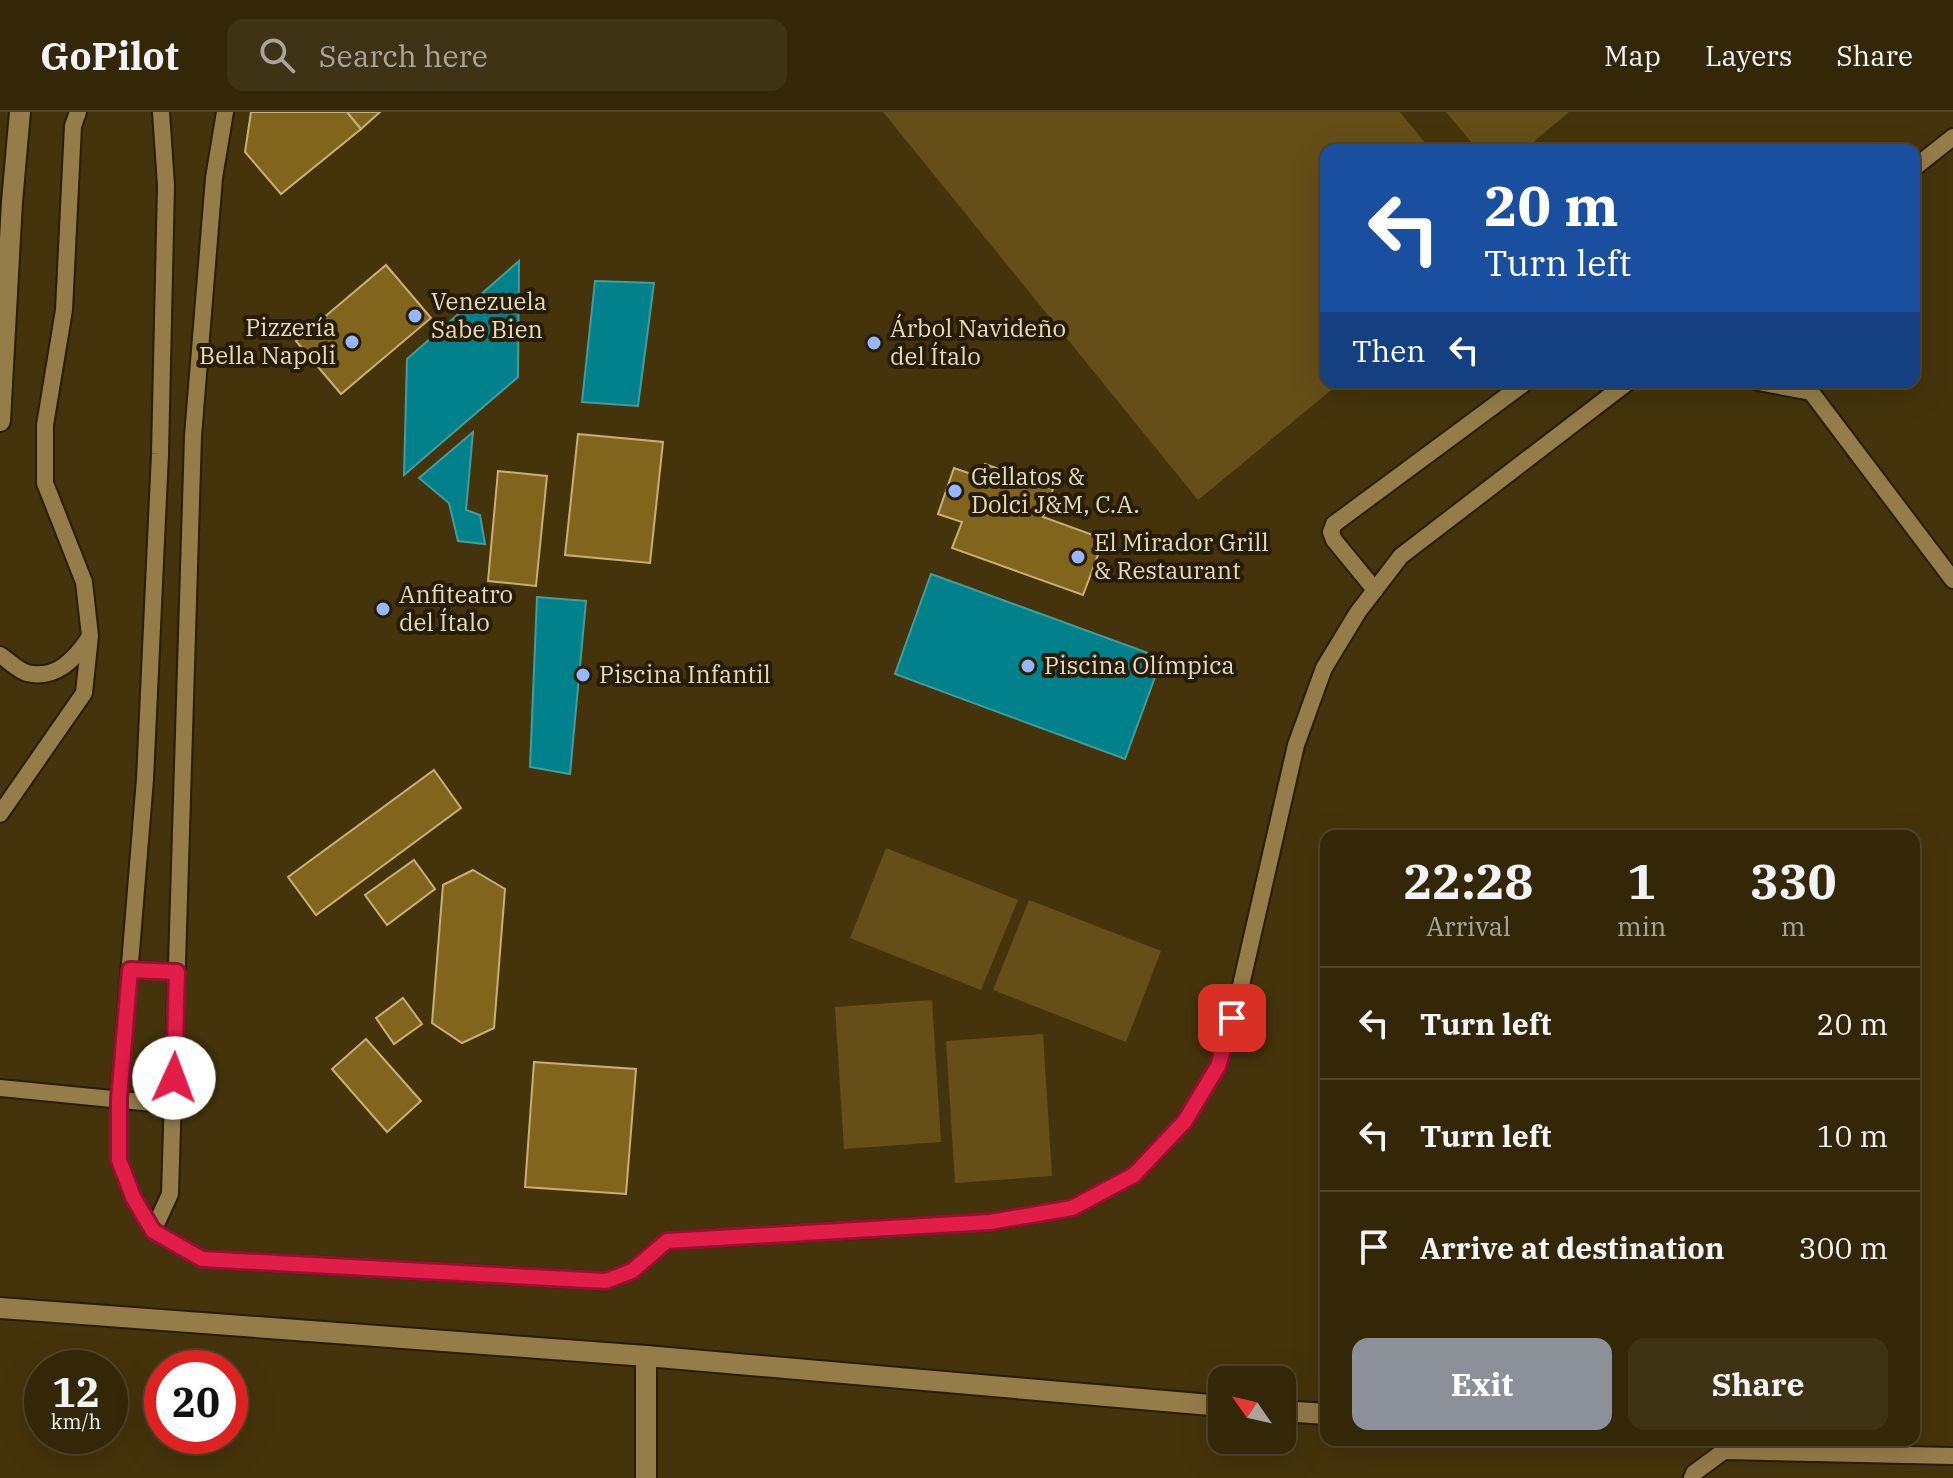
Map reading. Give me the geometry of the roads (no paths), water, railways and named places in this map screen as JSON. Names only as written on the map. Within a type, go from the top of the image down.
[{"type":"street","points":[[0,421],[20,112]]},
{"type":"street","points":[[0,1308],[646,1356],[1208,1405]]},
{"type":"street","points":[[646,1356],[646,1478]]},
{"type":"street","points":[[1296,1412],[1320,1414]]},
{"type":"lane","points":[[0,814],[84,693],[90,636],[84,582],[45,483],[45,425],[64,310],[73,126],[78,112]]},
{"type":"lane","points":[[161,112],[166,185],[160,454],[145,779],[119,1099],[119,1160],[133,1197],[153,1231],[202,1259],[606,1281],[632,1271],[667,1241],[990,1222],[1072,1208],[1134,1175],[1185,1121],[1218,1066],[1239,994],[1296,745],[1324,668],[1401,556],[1620,388]]},
{"type":"lane","points":[[153,1231],[170,1194],[193,436],[214,178],[225,112]]},
{"type":"lane","points":[[1920,163],[1953,137]]},
{"type":"lane","points":[[1375,590],[1334,540],[1331,532],[1334,524],[1518,388]]},
{"type":"lane","points":[[1813,388],[1953,580]]},
{"type":"lane","points":[[0,655],[27,673],[53,672],[74,660],[90,636]]},
{"type":"lane","points":[[130,970],[177,972]]},
{"type":"lane","points":[[0,1088],[173,1105]]},
{"type":"lane","points":[[1692,1478],[1694,1473],[1724,1451],[1953,1456]]},
{"type":"water","points":[[519,261],[518,377],[404,475],[407,359]]},
{"type":"water","points":[[595,281],[654,283],[638,406],[582,402]]},
{"type":"water","points":[[473,432],[466,510],[480,515],[485,544],[458,541],[449,503],[419,478]]},
{"type":"water","name":"Piscina Olímpica","points":[[931,574],[1162,658],[1125,759],[895,674]]},
{"type":"water","points":[[537,597],[586,601],[570,774],[530,767]]},
{"type":"place","name":"Venezuela Sabe Bien","points":[[415,316]]},
{"type":"place","name":"Pizzería Bella Napoli","points":[[352,342]]},
{"type":"place","name":"Árbol Navideño del Ítalo","points":[[874,343]]},
{"type":"place","name":"Gellatos & Dolci J&M, C.A.","points":[[955,491]]},
{"type":"place","name":"El Mirador Grill & Restaurant","points":[[1078,557]]},
{"type":"place","name":"Anfiteatro del Ítalo","points":[[383,609]]},
{"type":"place","name":"Piscina Olímpica","points":[[1028,666]]},
{"type":"place","name":"Piscina Infantil","points":[[583,675]]}]
